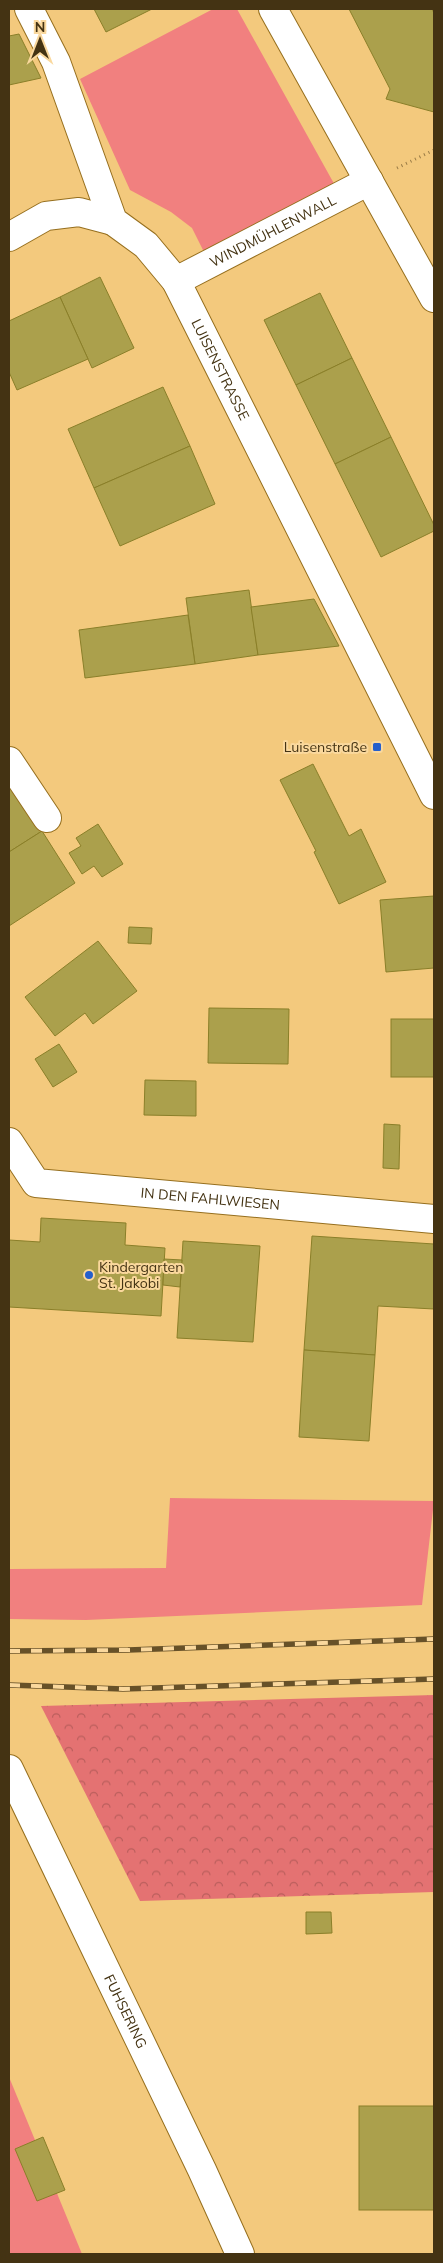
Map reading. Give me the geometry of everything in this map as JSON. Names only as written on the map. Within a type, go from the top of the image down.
[{"type":"street","points":[[29,9],[56,62],[113,221]]},
{"type":"street","points":[[273,9],[434,298]]},
{"type":"street","name":"WINDMÜHLENWALL","points":[[176,282],[369,181]]},
{"type":"street","points":[[9,237],[46,216],[79,212],[113,221]]},
{"type":"street","name":"LUISENSTRASSE","points":[[113,221],[146,245],[176,282],[434,795]]},
{"type":"street","points":[[9,760],[47,818]]},
{"type":"street","name":"IN DEN FAHLWIESEN","points":[[9,1142],[36,1183],[434,1219]]},
{"type":"street","name":"FUHSERING","points":[[9,1769],[202,2170],[240,2254]]},
{"type":"path","points":[[369,181],[434,150]]},
{"type":"shaded area","points":[[213,9],[237,9],[337,189],[205,254],[192,228],[171,212],[130,190],[80,79]]},
{"type":"shaded area","points":[[170,1498],[434,1501],[422,1605],[86,1620],[9,1619],[9,1569],[166,1568]]},
{"type":"shaded area","points":[[9,2077],[82,2254],[9,2254]]},
{"type":"green space","points":[[434,1695],[434,1892],[140,1901],[41,1706]]},
{"type":"building","points":[[94,9],[152,9],[106,32]]},
{"type":"building","points":[[349,9],[432,9],[434,13],[434,112],[386,99],[390,89]]},
{"type":"building","points":[[19,34],[41,78],[9,85],[9,36]]},
{"type":"building","points":[[100,277],[134,348],[92,368],[60,297]]},
{"type":"building","points":[[320,293],[352,358],[296,385],[264,320]]},
{"type":"building","points":[[60,297],[88,359],[17,390],[9,372],[9,321]]},
{"type":"building","points":[[352,358],[391,437],[335,464],[296,385]]},
{"type":"building","points":[[163,387],[190,446],[94,488],[68,429]]},
{"type":"building","points":[[391,437],[434,525],[434,531],[381,557],[335,464]]},
{"type":"building","points":[[190,446],[215,504],[120,546],[94,488]]},
{"type":"building","points":[[249,590],[258,655],[195,664],[186,598]]},
{"type":"building","points":[[314,599],[339,646],[258,655],[251,607]]},
{"type":"building","points":[[188,615],[195,664],[85,678],[79,630]]},
{"type":"building","points":[[313,764],[349,836],[361,829],[386,882],[339,904],[314,852],[316,851],[280,780]]},
{"type":"building","points":[[9,780],[42,831],[9,852]]},
{"type":"building","points":[[98,824],[123,864],[102,877],[94,866],[82,874],[69,853],[81,846],[76,838]]},
{"type":"building","points":[[42,831],[75,883],[9,926],[9,852]]},
{"type":"building","points":[[434,896],[434,968],[386,972],[380,900]]},
{"type":"building","points":[[129,927],[152,928],[151,944],[128,943]]},
{"type":"building","points":[[98,941],[137,991],[93,1024],[85,1013],[55,1036],[25,997]]},
{"type":"building","points":[[209,1008],[289,1009],[288,1064],[208,1063]]},
{"type":"building","points":[[391,1019],[434,1019],[434,1077],[391,1077]]},
{"type":"building","points":[[59,1044],[77,1072],[53,1087],[35,1059]]},
{"type":"building","points":[[145,1080],[196,1081],[196,1116],[144,1115]]},
{"type":"building","points":[[384,1124],[400,1125],[399,1169],[383,1168]]},
{"type":"building","points":[[41,1218],[126,1223],[125,1245],[165,1248],[161,1316],[9,1307],[9,1240],[40,1242]]},
{"type":"building","points":[[312,1236],[434,1244],[434,1309],[378,1306],[375,1355],[304,1350]]},
{"type":"building","points":[[183,1241],[260,1246],[253,1342],[177,1338]]},
{"type":"building","points":[[164,1259],[182,1260],[180,1287],[163,1285]]},
{"type":"building","points":[[304,1350],[375,1355],[369,1441],[299,1437]]},
{"type":"building","points":[[306,1912],[331,1912],[332,1933],[306,1934]]},
{"type":"building","points":[[359,2106],[434,2106],[434,2210],[359,2210]]},
{"type":"building","points":[[43,2137],[65,2190],[37,2201],[15,2149]]},
{"type":"railway","points":[[9,1651],[128,1650],[434,1639]]},
{"type":"railway","points":[[9,1685],[123,1689],[434,1679]]},
{"type":"place","name":"Luisenstraße","points":[[377,747]]},
{"type":"place","name":"Kindergarten St. Jakobi","points":[[89,1275]]}]
